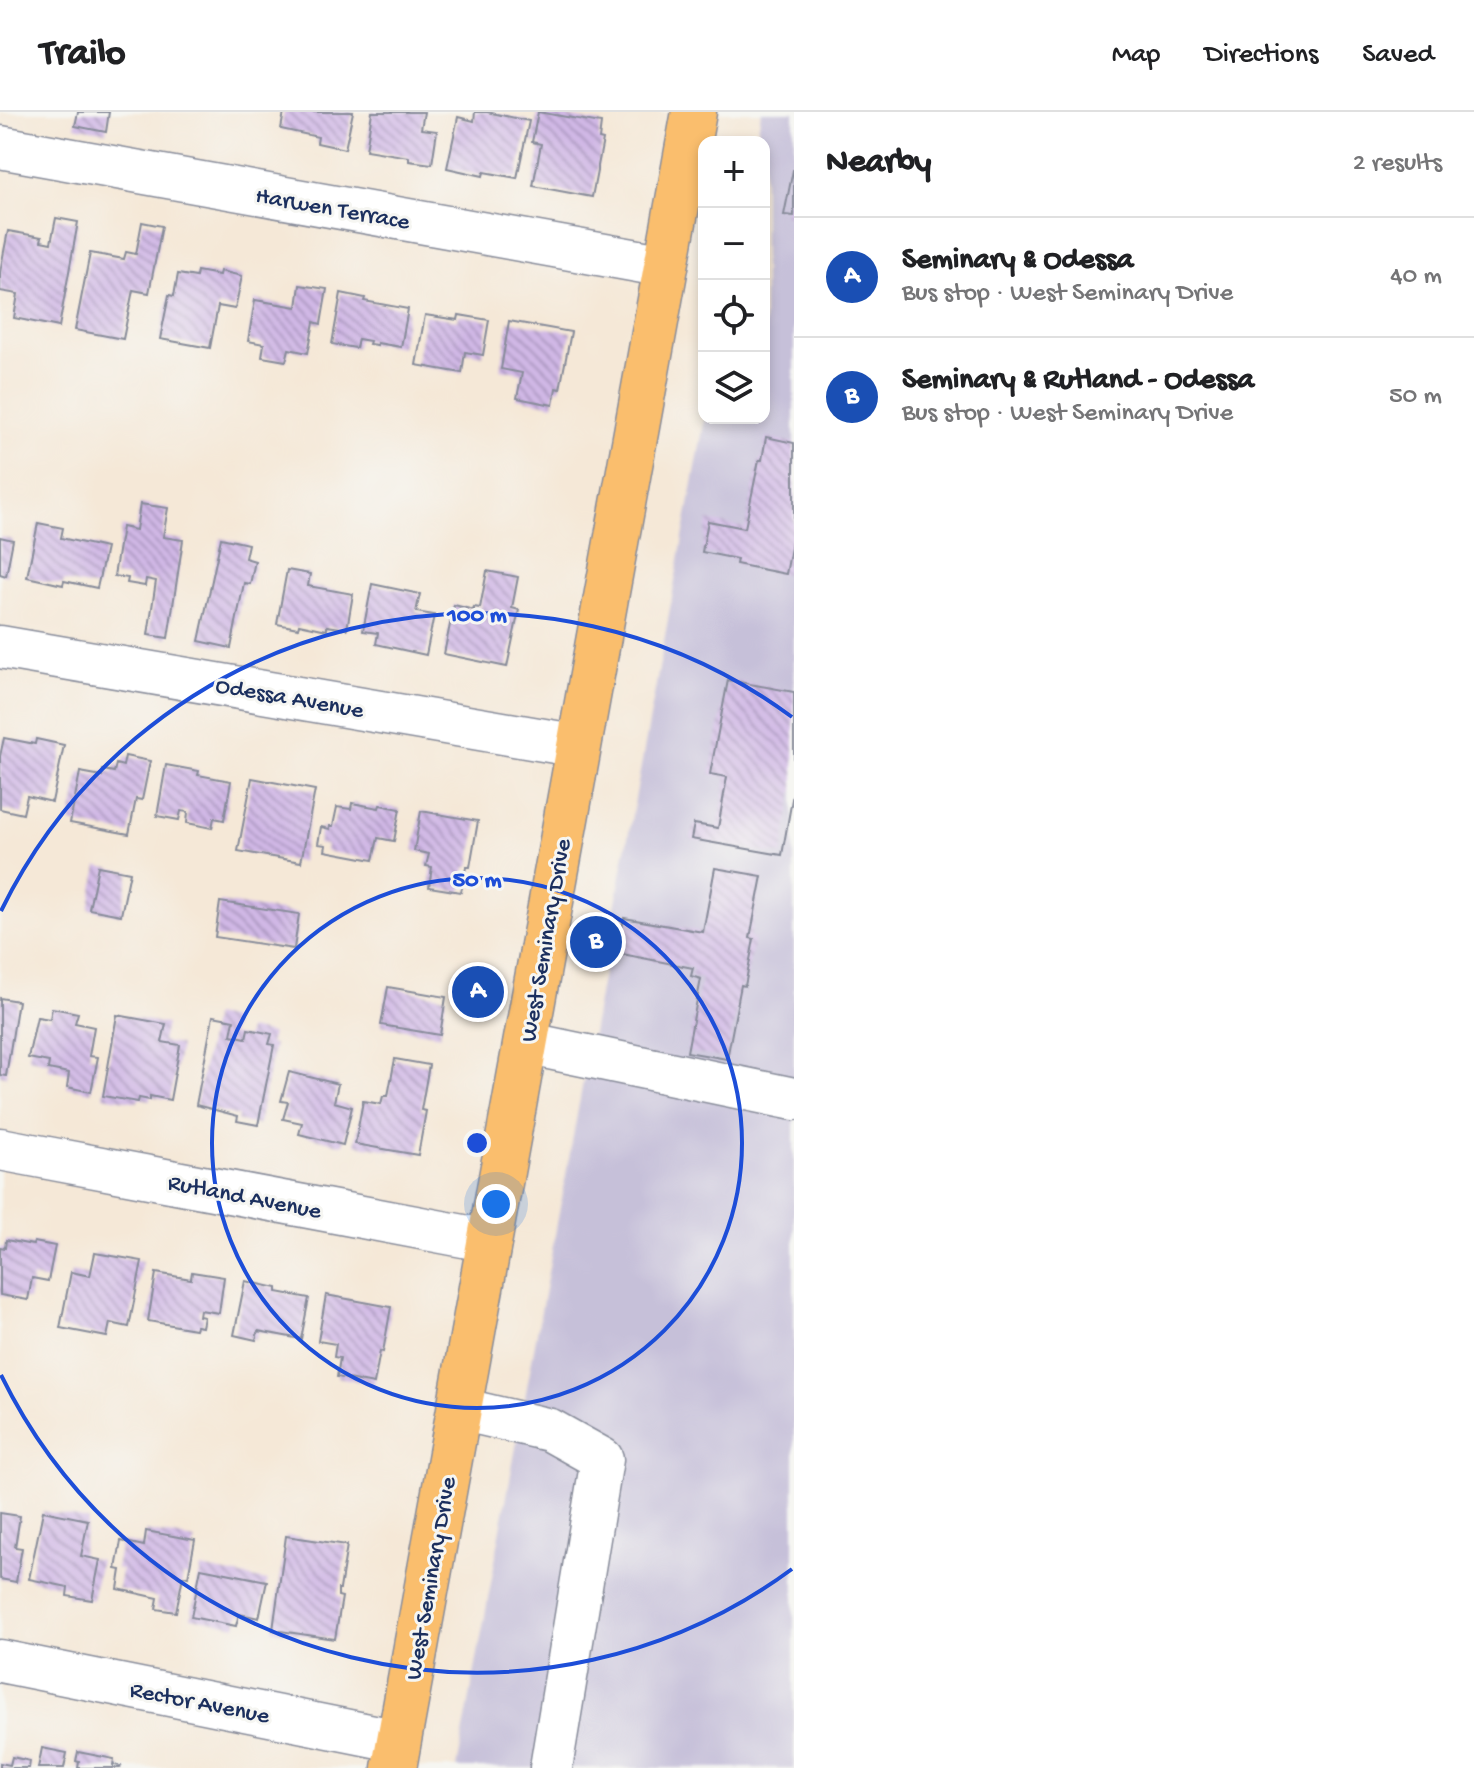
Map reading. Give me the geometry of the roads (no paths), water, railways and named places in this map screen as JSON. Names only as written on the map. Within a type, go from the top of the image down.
[{"type":"main road","name":"West Seminary Drive","points":[[397,1754],[694,112]]},
{"type":"street","name":"Harwen Terrace","points":[[0,147],[666,266]]},
{"type":"street","name":"Odessa Avenue","points":[[0,647],[579,746]]},
{"type":"street","points":[[525,1043],[792,1097]]},
{"type":"street","name":"Rutland Avenue","points":[[0,1149],[490,1241]]},
{"type":"street","points":[[460,1409],[550,1430],[602,1459],[551,1768]]},
{"type":"street","name":"Rector Avenue","points":[[0,1661],[397,1754]]},
{"type":"place","name":"Seminary & Rutland - Odessa","points":[[596,942]]},
{"type":"place","name":"Seminary & Odessa","points":[[478,992]]}]
